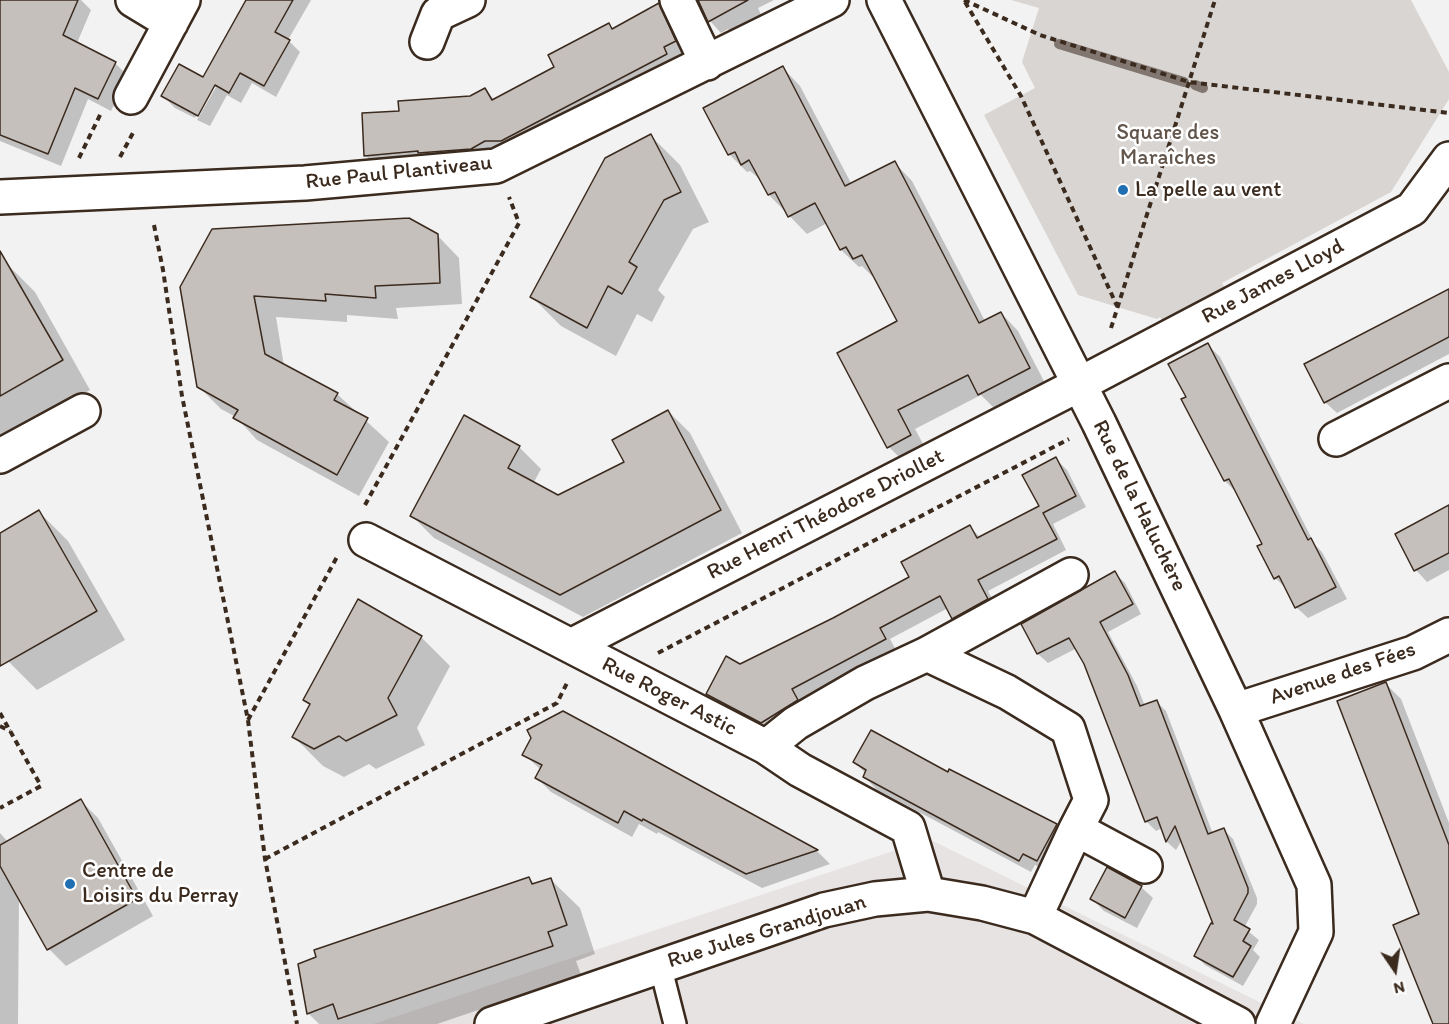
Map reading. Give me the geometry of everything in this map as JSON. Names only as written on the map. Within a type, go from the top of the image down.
[{"type":"street","points":[[124,109],[177,11],[133,0]]},
{"type":"street","points":[[427,42],[438,14],[468,0]]},
{"type":"street","points":[[677,0],[707,63]]},
{"type":"street","name":"Rue Paul Plantiveau","points":[[0,197],[305,183],[496,166],[832,0]]},
{"type":"street","name":"Rue de la Haluchère","points":[[884,0],[1099,423],[1236,710],[1314,885],[1316,932],[1273,1024]]},
{"type":"street","name":"Rue James Lloyd","points":[[1080,384],[1412,209],[1449,159]]},
{"type":"street","points":[[1336,439],[1449,381]]},
{"type":"street","name":"Rue Henri Théodore Driollet","points":[[571,646],[1080,384]]},
{"type":"street","points":[[0,456],[83,411]]},
{"type":"street","name":"Rue Roger Astic","points":[[355,536],[766,747],[800,770],[908,828],[928,894]]},
{"type":"street","points":[[766,747],[796,723],[865,683],[927,654],[1071,575]]},
{"type":"street","name":"Avenue des Fées","points":[[1236,710],[1413,652],[1449,635]]},
{"type":"street","points":[[927,654],[1007,692],[1068,729],[1091,800],[1035,917]]},
{"type":"street","points":[[1076,829],[1145,866]]},
{"type":"street","name":"Rue Jules Grandjouan","points":[[492,1024],[824,910],[875,899],[928,894],[982,903],[1035,917],[1238,1024]]},
{"type":"lane","points":[[660,965],[675,1024]]},
{"type":"path","points":[[963,0],[1021,96],[1118,307],[1215,0]]},
{"type":"path","points":[[963,0],[1041,36],[1189,82],[1449,113]]},
{"type":"path","points":[[116,165],[124,109]]},
{"type":"path","points":[[75,167],[124,109]]},
{"type":"path","points":[[248,720],[355,536],[519,222],[496,166]]},
{"type":"path","points":[[153,220],[182,396],[248,720],[265,859],[297,1024]]},
{"type":"path","points":[[622,672],[1099,423]]},
{"type":"path","points":[[265,859],[557,703],[573,670],[571,646]]},
{"type":"path","points":[[0,713],[41,786],[0,808]]},
{"type":"path","points":[[0,726],[10,731]]},
{"type":"shaded area","points":[[929,839],[1304,1024],[373,1024]]},
{"type":"green space","name":"Square des Maraîches","points":[[1011,0],[1411,0],[1449,72],[1449,99],[1391,192],[1222,283],[1230,298],[1167,332],[1160,317],[1157,319],[1078,295],[984,115],[1035,88],[1022,62],[1039,8]]},
{"type":"building","points":[[0,0],[78,0],[63,35],[116,62],[98,99],[75,88],[48,154],[0,135]]},
{"type":"building","points":[[246,0],[293,0],[275,32],[290,40],[264,86],[240,73],[229,93],[215,85],[198,116],[161,96],[179,64],[203,77]]},
{"type":"building","points":[[698,0],[748,0],[708,22]]},
{"type":"building","points":[[659,3],[676,41],[664,47],[667,54],[501,141],[485,141],[471,149],[364,156],[362,113],[399,111],[398,101],[470,96],[485,88],[492,100],[554,67],[548,55],[609,23],[612,29]]},
{"type":"building","points":[[783,66],[845,186],[895,161],[979,323],[1001,312],[1030,368],[978,395],[968,375],[898,410],[911,435],[887,448],[837,353],[897,321],[862,255],[853,259],[846,247],[840,250],[815,203],[788,217],[775,192],[768,195],[749,160],[741,165],[735,152],[728,155],[703,108]]},
{"type":"building","points":[[651,134],[681,192],[664,200],[629,262],[637,267],[622,294],[608,286],[587,328],[530,297],[605,158]]},
{"type":"building","points":[[409,218],[438,234],[440,283],[375,286],[376,298],[325,294],[326,301],[254,296],[265,354],[338,393],[334,400],[368,418],[337,475],[233,418],[238,410],[197,387],[180,287],[212,229]]},
{"type":"building","points":[[0,251],[63,360],[0,396]]},
{"type":"building","points":[[1449,289],[1449,337],[1324,403],[1304,364]]},
{"type":"building","points":[[1208,343],[1308,540],[1311,538],[1336,587],[1295,608],[1279,576],[1274,579],[1257,546],[1262,544],[1229,479],[1224,481],[1181,399],[1186,397],[1168,364]]},
{"type":"building","points":[[668,410],[721,510],[560,595],[410,516],[464,415],[520,446],[508,468],[558,495],[624,462],[612,440]]},
{"type":"building","points":[[1056,457],[1076,496],[1043,513],[1057,539],[978,580],[988,599],[952,619],[940,596],[880,628],[886,639],[792,689],[798,700],[761,723],[706,694],[726,656],[740,664],[909,577],[901,562],[970,525],[977,538],[1039,506],[1022,475]]},
{"type":"building","points":[[1449,505],[1449,553],[1414,571],[1395,534]]},
{"type":"building","points":[[39,510],[97,611],[0,666],[0,533]]},
{"type":"building","points":[[1115,571],[1133,604],[1100,622],[1128,675],[1140,706],[1157,700],[1208,834],[1224,828],[1248,888],[1248,893],[1234,920],[1250,929],[1243,941],[1251,946],[1233,977],[1194,956],[1211,923],[1213,924],[1175,826],[1166,842],[1157,817],[1145,822],[1084,664],[1069,638],[1037,654],[1021,624]]},
{"type":"building","points":[[358,599],[422,636],[388,698],[397,715],[346,741],[339,736],[314,749],[292,737],[310,704],[303,700]]},
{"type":"building","points":[[1386,682],[1449,845],[1449,1024],[1433,1024],[1393,925],[1419,914],[1337,701]]},
{"type":"building","points":[[563,711],[818,850],[746,874],[643,819],[642,821],[624,811],[618,823],[535,778],[542,765],[522,755],[531,738],[527,730]]},
{"type":"building","points":[[871,730],[948,772],[949,769],[1057,824],[1037,861],[1023,854],[1019,861],[863,777],[866,770],[853,762]]},
{"type":"building","name":"Centre de Loisirs du Perray","points":[[81,799],[137,899],[47,950],[0,866],[0,845]]},
{"type":"building","points":[[1107,867],[1142,886],[1125,918],[1090,899]]},
{"type":"building","points":[[529,877],[532,884],[551,878],[567,925],[548,932],[553,946],[338,1019],[333,1004],[307,1014],[298,964],[316,957],[314,950]]},
{"type":"waterway","points":[[1059,44],[1184,82]]},
{"type":"waterway","points":[[1195,85],[1203,88]]},
{"type":"place","name":"La pelle au vent","points":[[1123,190]]},
{"type":"place","name":"Centre de Loisirs du Perray","points":[[70,884]]}]
